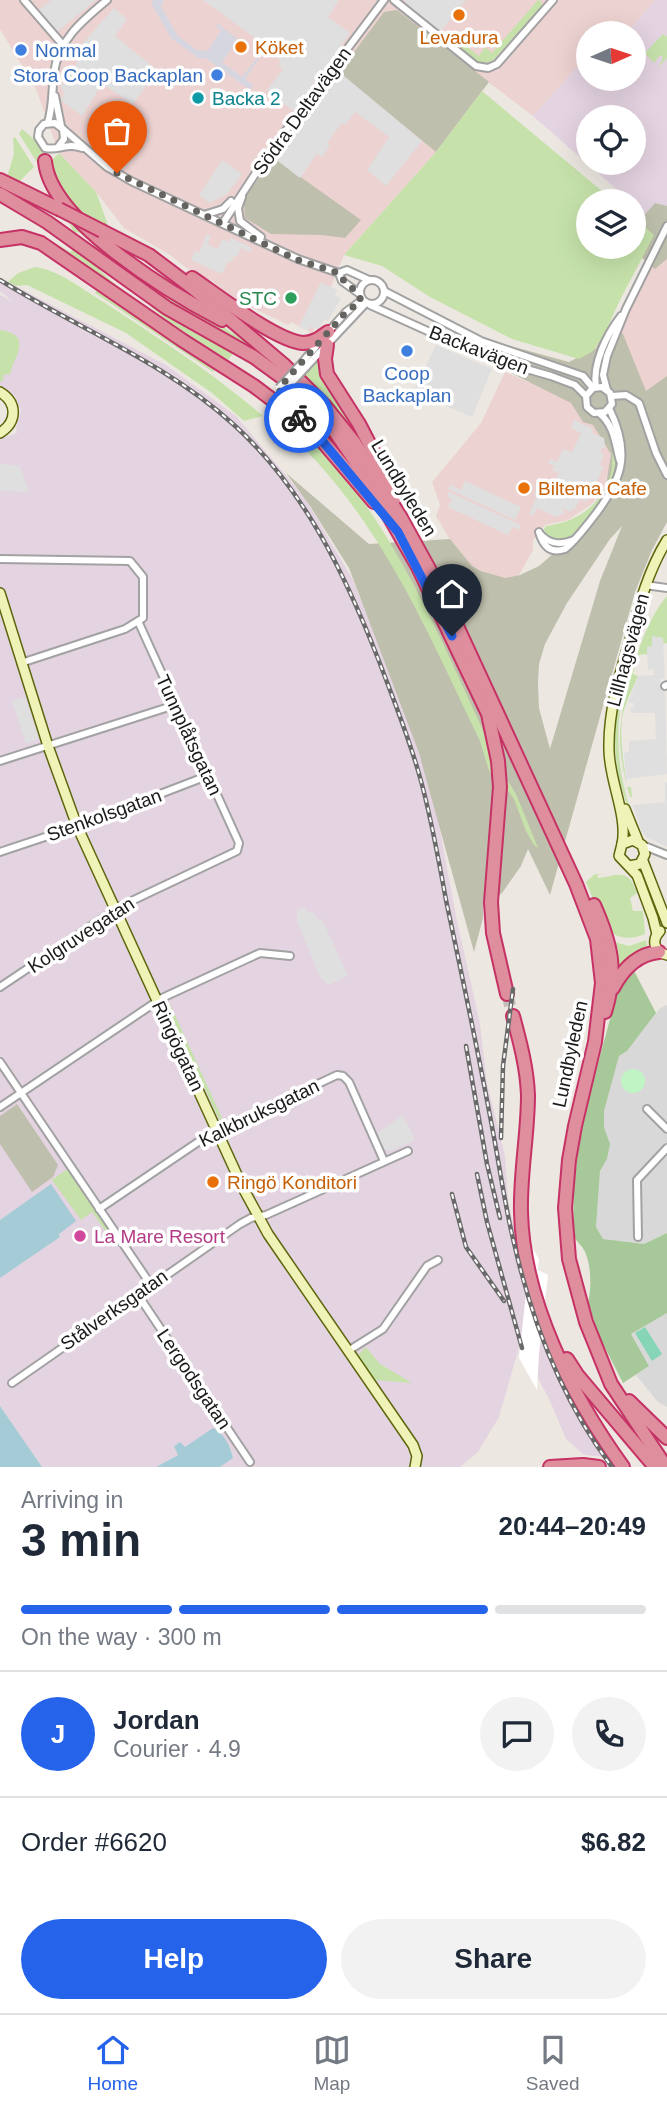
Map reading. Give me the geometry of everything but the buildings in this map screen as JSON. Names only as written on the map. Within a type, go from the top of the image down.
[{"type":"highway","points":[[42,164],[62,200],[100,241],[208,313],[245,332]]},
{"type":"highway","name":"Lundbyleden","points":[[0,180],[149,255],[305,384],[338,421],[370,466],[419,549],[592,922],[599,951],[602,998],[595,1042],[575,1126],[566,1186],[568,1246],[580,1304],[603,1364]]},
{"type":"highway","name":"Lundbyleden","points":[[0,194],[25,208],[167,308],[254,357],[287,381],[336,433],[369,481],[439,609],[488,714],[498,761],[500,786],[491,902],[493,933],[507,994]]},
{"type":"highway","points":[[0,240],[22,237],[48,247],[254,386],[307,426]]},
{"type":"highway","points":[[149,255],[176,268],[248,317],[296,341],[311,342],[327,338],[327,374],[383,469],[419,549]]},
{"type":"highway","points":[[115,271],[149,309],[173,328],[263,386],[280,391],[282,401],[340,462],[398,532]]},
{"type":"highway","points":[[463,639],[475,656],[512,726],[602,924],[611,953],[612,988],[595,1042]]},
{"type":"highway","points":[[612,988],[635,960],[645,954],[665,954]]},
{"type":"highway","points":[[513,1016],[524,1058],[528,1093],[521,1214],[537,1299],[551,1340],[576,1392],[597,1431],[622,1465]]},
{"type":"highway","points":[[537,1299],[561,1350],[578,1376],[654,1467]]},
{"type":"highway","points":[[603,1364],[611,1384],[666,1467]]},
{"type":"highway","points":[[603,1364],[623,1394],[667,1438]]},
{"type":"highway","points":[[550,1467],[599,1467]]},
{"type":"street","points":[[24,0],[63,45]]},
{"type":"street","points":[[84,149],[72,145],[45,148],[38,137],[41,127],[48,122],[56,64],[63,45],[78,25],[107,0]]},
{"type":"street","name":"Södra Deltavägen","points":[[223,223],[251,179],[384,0]]},
{"type":"street","points":[[394,0],[481,68],[497,64],[553,0]]},
{"type":"street","points":[[42,164],[64,139],[54,87]]},
{"type":"street","points":[[48,122],[62,128]]},
{"type":"street","name":"Backavägen","points":[[62,128],[84,149],[117,173],[298,260],[339,273],[347,270],[380,282],[384,291],[481,341],[583,376],[594,387],[609,393],[626,395],[639,403],[656,453],[667,475]]},
{"type":"street","points":[[204,215],[227,206],[251,179]]},
{"type":"street","name":"Backavägen","points":[[251,179],[239,203],[238,215],[242,223],[261,237],[263,242]]},
{"type":"street","points":[[575,540],[554,543],[547,541],[539,532],[544,545],[553,551],[565,550],[575,540],[612,492],[618,478],[623,451],[622,440],[610,408],[603,366],[626,309],[667,226]]},
{"type":"street","name":"Backavägen","points":[[339,273],[342,281],[364,301],[432,333],[456,340],[492,359],[575,385],[586,396],[588,408],[599,413]]},
{"type":"street","points":[[304,365],[364,301],[364,284],[369,280]]},
{"type":"street","points":[[280,391],[346,312],[364,301],[379,300],[384,291]]},
{"type":"street","points":[[586,396],[594,387],[603,348],[626,309]]},
{"type":"street","points":[[0,392],[10,400],[14,411],[9,426],[0,433]]},
{"type":"street","points":[[610,408],[599,413],[612,428],[621,463]]},
{"type":"street","name":"Lillhagsvägen","points":[[665,954],[655,944],[657,934],[653,918],[636,875],[619,856],[624,826],[610,764],[609,738],[614,695],[645,585],[667,540]]},
{"type":"street","points":[[0,559],[130,561],[143,577],[143,618],[125,629],[21,663]]},
{"type":"street","points":[[645,585],[667,588]]},
{"type":"street","name":"Ringögatan","points":[[0,593],[48,746],[77,826],[257,1217],[413,1445],[417,1456],[415,1467]]},
{"type":"street","name":"Tunnplåtsgatan","points":[[138,621],[239,848]]},
{"type":"street","points":[[0,761],[175,705]]},
{"type":"street","name":"Lillhagsvägen","points":[[610,764],[645,852],[643,861],[667,926],[657,934]]},
{"type":"street","name":"Stenkolsgatan","points":[[0,852],[77,826],[207,776]]},
{"type":"street","points":[[622,844],[629,840],[667,855]]},
{"type":"street","name":"Kolgruvegatan","points":[[0,988],[115,910],[239,848]]},
{"type":"street","points":[[629,866],[643,861]]},
{"type":"street","points":[[0,1107],[157,1001],[260,953],[290,956]]},
{"type":"street","points":[[0,1062],[151,1285]]},
{"type":"street","name":"Kalkbruksgatan","points":[[99,1209],[217,1131],[337,1075],[343,1076],[349,1082],[384,1161]]},
{"type":"street","points":[[647,1109],[667,1129]]},
{"type":"street","points":[[638,1237],[637,1180],[667,1148]]},
{"type":"street","name":"Stålverksgatan","points":[[12,1383],[240,1224],[266,1215],[408,1151]]},
{"type":"street","points":[[348,1351],[383,1329],[427,1266],[438,1260]]},
{"type":"street","name":"Lergodsgatan","points":[[138,1295],[250,1462]]},
{"type":"shaded area","points":[[0,0],[655,0],[637,21],[576,21],[576,68],[533,116],[488,82],[436,152],[344,255],[312,333],[291,322],[288,325],[230,297],[211,280],[193,273],[170,255],[124,228],[96,192],[59,153],[36,89],[0,29]]},
{"type":"shaded area","points":[[51,0],[96,0],[57,32],[39,10]]},
{"type":"shaded area","points":[[153,0],[164,0],[161,6],[178,36],[197,50],[208,51],[221,30],[216,26],[218,24],[247,46],[246,48],[236,42],[222,62],[242,77],[257,58],[259,59],[245,79],[253,85],[250,90],[207,59],[198,58],[171,38],[151,3]]},
{"type":"shaded area","points":[[203,0],[339,0],[328,17],[350,33],[293,111],[267,90],[283,69],[278,65],[281,61],[258,44],[259,41]]},
{"type":"shaded area","points":[[466,0],[441,31],[404,2]]},
{"type":"shaded area","points":[[655,0],[667,0],[667,215],[657,226],[646,216],[646,189],[616,189],[600,175],[646,175],[646,105],[576,105],[576,154],[533,116],[576,68],[576,91],[646,91],[646,21],[637,21]]},
{"type":"shaded area","points":[[114,8],[127,19],[115,36],[157,70],[133,104],[102,84],[82,116],[61,100],[64,94],[61,86],[77,63],[78,58],[73,54]]},
{"type":"shaded area","points":[[397,10],[489,82],[436,152],[339,72],[384,12]]},
{"type":"shaded area","points":[[339,72],[422,141],[386,186],[367,170],[389,137],[355,112],[345,125],[342,123],[327,143],[330,146],[322,157],[317,154],[300,178],[274,158]]},
{"type":"shaded area","points":[[274,158],[361,220],[345,238],[271,234],[245,218],[244,204],[248,193]]},
{"type":"shaded area","points":[[222,160],[242,174],[227,194],[209,203],[199,195]]},
{"type":"shaded area","points":[[655,203],[667,206],[667,259],[655,269],[643,259],[646,259],[646,213]]},
{"type":"shaded area","points":[[207,234],[211,236],[208,244],[217,249],[222,239],[228,242],[231,238],[252,248],[250,252],[241,248],[232,262],[228,261],[222,274],[191,260],[195,251],[199,253]]},
{"type":"shaded area","points":[[667,237],[667,377],[645,394],[607,367],[620,332]]},
{"type":"shaded area","points":[[0,278],[166,365],[236,416],[305,498],[353,580],[399,695],[427,776],[437,815],[480,1024],[487,1083],[505,1156],[508,1201],[527,1288],[578,1408],[607,1457],[584,1455],[566,1439],[550,1401],[520,1344],[499,1417],[478,1452],[460,1467],[220,1467],[233,1457],[231,1449],[184,1447],[180,1442],[174,1446],[179,1454],[156,1467],[42,1467],[0,1406],[0,1278],[60,1237],[51,1184],[0,1220],[0,439],[17,433],[21,411],[15,396],[0,388],[0,295],[12,301],[0,291]]},
{"type":"shaded area","points":[[321,282],[337,290],[335,295],[341,298],[328,321],[324,320],[319,330],[311,326],[308,331],[299,326]]},
{"type":"shaded area","points":[[606,326],[623,334],[646,391],[667,376],[667,522],[635,592],[550,895],[528,849],[521,866],[502,893],[483,908],[474,952],[419,753],[349,568],[286,473],[369,544],[450,539],[472,566],[481,571],[505,578],[520,575],[539,566],[554,553],[598,499],[606,485],[611,454],[593,425],[583,422],[571,403],[491,363],[500,343],[569,362],[596,348]],"holes":[[[622,526],[600,581],[550,749],[539,708],[539,664],[545,644],[567,603],[610,539]]]},
{"type":"shaded area","points":[[436,345],[492,369],[472,417],[413,392]]},
{"type":"shaded area","points":[[505,372],[579,404],[611,451],[609,472],[603,489],[593,503],[568,520],[545,525],[533,540],[533,550],[519,575],[510,579],[493,576],[472,566],[449,538],[436,516],[440,505],[432,482],[481,423]]},
{"type":"shaded area","points":[[574,420],[604,438],[605,448],[601,448],[601,453],[604,455],[600,465],[604,467],[586,502],[580,499],[571,512],[562,508],[565,513],[556,517],[537,508],[533,516],[529,514],[537,496],[534,495],[536,491],[542,494],[544,490],[551,492],[559,473],[552,470],[554,466],[548,463],[550,459],[557,462],[563,449],[572,452],[581,433],[571,428]]},
{"type":"shaded area","points":[[0,464],[20,466],[29,492],[0,491]]},
{"type":"shaded area","points":[[465,481],[521,507],[515,520],[448,489],[450,485],[461,490]]},
{"type":"shaded area","points":[[449,492],[521,525],[519,530],[512,527],[508,535],[448,507],[452,499],[447,497]]},
{"type":"shaded area","points":[[652,636],[663,638],[665,678],[660,679],[661,686],[665,686],[667,774],[626,779],[624,753],[629,752],[629,741],[656,739],[655,713],[631,713],[630,708],[634,707],[634,703],[628,703],[638,676],[654,675],[653,669],[648,670],[647,654],[647,647],[652,646]]},
{"type":"shaded area","points":[[25,697],[39,739],[26,744],[12,701]]},
{"type":"shaded area","points":[[665,782],[667,846],[646,837],[633,805],[665,802]]},
{"type":"shaded area","points":[[305,907],[307,911],[315,914],[318,920],[322,919],[348,976],[328,985],[320,977],[297,922],[297,910]]},
{"type":"shaded area","points":[[667,1005],[667,1233],[644,1244],[603,1239],[596,1227],[600,1171],[610,1144],[604,1127],[604,1111],[619,1056],[627,1051],[660,1008]]},
{"type":"shaded area","points":[[17,1104],[58,1165],[53,1177],[32,1192],[0,1144],[0,1116]]},
{"type":"shaded area","points":[[403,1115],[415,1140],[391,1151],[384,1149],[377,1133]]},
{"type":"shaded area","points":[[667,1313],[667,1407],[658,1402],[636,1375],[649,1366],[631,1334]]},
{"type":"green space","points":[[538,0],[542,6],[492,62],[479,63],[453,43],[457,39],[479,56],[485,47],[492,53]]},
{"type":"green space","points":[[663,34],[667,37],[667,58],[658,67],[663,58],[660,55],[654,63],[646,52]]},
{"type":"green space","points":[[482,91],[576,169],[576,175],[583,175],[600,189],[576,189],[576,259],[641,259],[605,333],[593,351],[579,359],[512,339],[430,297],[382,266],[344,255],[436,152]]},
{"type":"green space","points":[[22,129],[49,151],[38,164],[19,134]]},
{"type":"green space","points":[[15,137],[34,167],[18,183],[7,177],[14,154]]},
{"type":"green space","points":[[59,153],[96,192],[109,228],[72,209],[55,182],[51,161]]},
{"type":"green space","points":[[68,220],[174,295],[256,348],[276,367],[184,313],[98,255],[91,240],[78,232],[74,233]]},
{"type":"green space","points":[[646,228],[654,235],[646,250]]},
{"type":"green space","points":[[47,241],[70,252],[75,248],[135,302]]},
{"type":"green space","points":[[35,267],[61,276],[102,301],[205,370],[263,416],[244,421],[212,393],[126,333],[27,285],[16,286],[8,282],[18,273]]},
{"type":"green space","points":[[97,288],[217,367],[213,372],[95,293]]},
{"type":"green space","points":[[153,304],[235,351],[228,360],[172,324],[151,307]]},
{"type":"green space","points":[[0,330],[16,336],[19,341],[18,354],[10,375],[4,374],[3,381],[0,381]]},
{"type":"green space","points":[[321,353],[379,465],[304,378],[303,375]]},
{"type":"green space","points":[[285,414],[319,447],[349,483],[400,561],[443,643],[482,728],[490,747],[495,777],[489,771],[480,741],[438,653],[395,571],[344,494],[313,457],[277,422]]},
{"type":"green space","points":[[615,446],[612,479],[585,522],[566,539],[555,539],[545,534],[546,526],[568,521],[595,503],[611,473]]},
{"type":"green space","points":[[667,596],[667,643],[663,644],[662,638],[652,647],[647,647],[647,654],[638,655],[633,674],[638,676],[623,716],[622,747],[627,785],[620,744],[623,708],[640,645],[657,609]]},
{"type":"green space","points":[[643,623],[646,625],[626,679],[618,733],[624,788],[644,841],[632,818],[619,778],[615,740],[620,698],[633,648]]},
{"type":"green space","points":[[503,767],[504,775],[516,794],[538,848],[526,831],[514,799],[503,784]]},
{"type":"green space","points":[[595,874],[606,875],[597,875],[598,878],[627,876],[637,893],[630,898],[633,911],[643,911],[645,934],[632,938],[621,937],[606,926],[586,882]]},
{"type":"green space","points":[[646,940],[648,949],[623,963],[617,975],[611,941],[629,946]]},
{"type":"green space","points":[[632,967],[656,1013],[627,1051],[619,1056],[604,1111],[604,1127],[610,1144],[607,1159],[600,1171],[596,1227],[603,1239],[644,1244],[667,1233],[667,1313],[631,1334],[649,1366],[623,1383],[599,1336],[588,1302],[589,1268],[586,1255],[574,1235],[574,1202],[580,1143],[593,1084],[616,997],[622,981]]},
{"type":"green space","points":[[169,1002],[222,1118],[221,1120],[169,1011]]},
{"type":"green space","points":[[633,1069],[644,1076],[645,1081],[638,1092],[633,1093],[622,1086],[621,1081],[628,1070]]},
{"type":"green space","points":[[67,1169],[110,1229],[106,1232],[92,1212],[81,1220],[52,1180]]},
{"type":"green space","points":[[645,1327],[662,1354],[652,1361],[635,1333]]},
{"type":"green space","points":[[366,1347],[380,1364],[412,1383],[375,1380],[358,1355]]},
{"type":"water","points":[[51,1184],[76,1221],[59,1234],[60,1237],[0,1278],[0,1220]]},
{"type":"water","points":[[0,1406],[42,1467],[0,1467]]},
{"type":"water","points":[[213,1428],[226,1441],[233,1458],[220,1467],[156,1467],[178,1455],[174,1446],[180,1442],[185,1447]]},
{"type":"pier","points":[[531,1246],[539,1259],[538,1270],[548,1275],[537,1390],[519,1358]]},
{"type":"tunnel","points":[[507,994],[513,1016]]},
{"type":"railway","points":[[0,280],[150,364],[207,402],[233,424],[281,476],[320,534],[337,565],[379,661],[421,781],[521,1273],[540,1331],[564,1388],[594,1442],[612,1467]]},
{"type":"railway","points":[[501,1138],[503,1066],[513,989]]},
{"type":"railway","points":[[466,1046],[487,1164],[500,1218]]},
{"type":"railway","points":[[477,1174],[487,1222],[522,1348]]},
{"type":"railway","points":[[452,1194],[466,1247],[504,1301]]},
{"type":"way so far","points":[[117,173],[298,260],[339,273],[342,281],[360,294],[361,301],[337,321],[279,388],[280,398],[299,418]]},
{"type":"place","name":"Levadura","points":[[459,15]]},
{"type":"place","name":"Köket","points":[[241,47]]},
{"type":"place","name":"Normal","points":[[21,50]]},
{"type":"place","name":"Stora Coop Backaplan","points":[[217,75]]},
{"type":"place","name":"Backa 2","points":[[198,98]]},
{"type":"place","name":"STC","points":[[291,298]]},
{"type":"place","name":"Coop Backaplan","points":[[407,351]]},
{"type":"place","name":"Biltema Cafe","points":[[524,488]]},
{"type":"place","name":"Ringö Konditori","points":[[213,1182]]},
{"type":"place","name":"La Mare Resort","points":[[80,1236]]},
{"type":"route","points":[[299,418],[324,443],[398,532],[452,636]]}]
